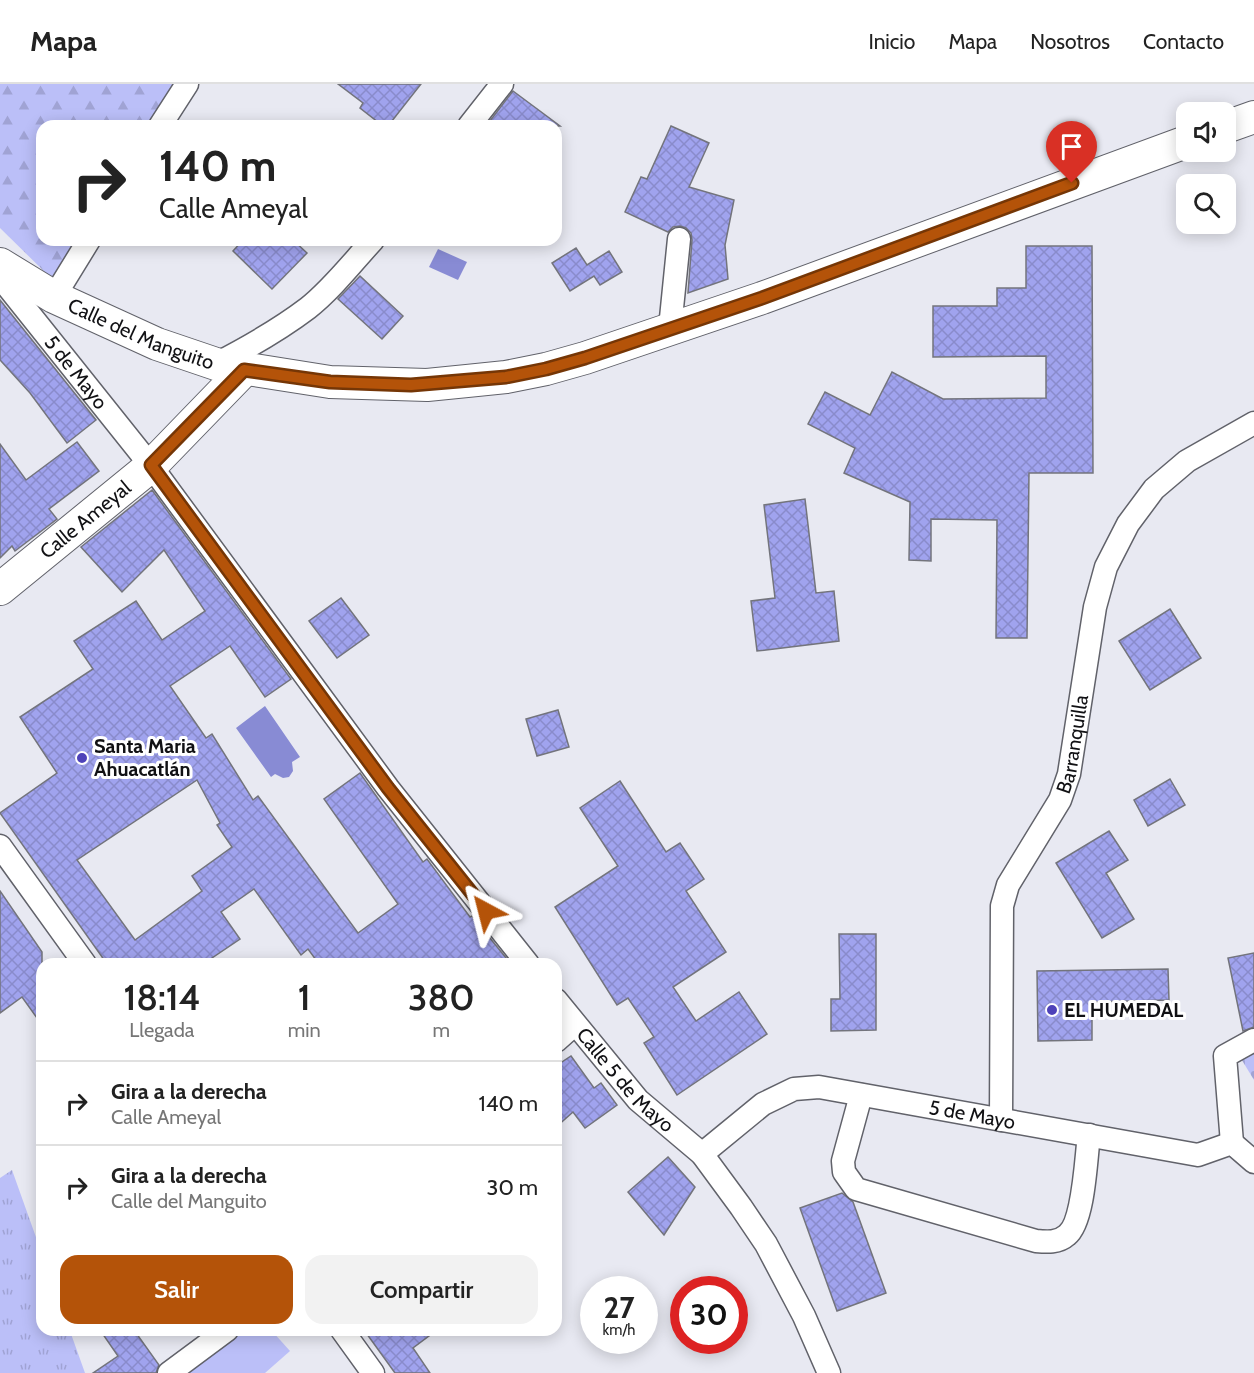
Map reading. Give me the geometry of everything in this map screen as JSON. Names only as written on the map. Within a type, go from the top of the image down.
[{"type":"main road","points":[[1236,123],[1254,117]]},
{"type":"main road","name":"Calle del Manguito","points":[[0,264],[54,297],[157,344],[230,367],[362,385],[427,385],[467,381],[506,377],[585,358],[762,298],[1176,146]]},
{"type":"main road","name":"Calle Ameyal","points":[[0,589],[151,465],[230,367]]},
{"type":"street","points":[[164,120],[187,84]]},
{"type":"street","points":[[474,120],[502,84]]},
{"type":"street","points":[[670,328],[679,239]]},
{"type":"street","points":[[54,297],[85,246]]},
{"type":"street","points":[[230,367],[310,306],[368,246]]},
{"type":"street","name":"5 de Mayo","points":[[0,277],[151,465]]},
{"type":"street","name":"Barranquilla","points":[[1001,1120],[1002,906],[1008,885],[1060,800],[1069,774],[1095,607],[1106,567],[1128,524],[1154,489],[1187,461],[1254,423]]},
{"type":"street","points":[[151,465],[388,788],[523,958]]},
{"type":"street","points":[[0,846],[81,958]]},
{"type":"street","name":"Calle 5 de Mayo","points":[[562,1008],[638,1100],[702,1154],[766,1244],[804,1316],[829,1373]]},
{"type":"street","points":[[562,1036],[575,1024]]},
{"type":"street","points":[[1254,1040],[1225,1056],[1232,1143],[1254,1162]]},
{"type":"street","name":"5 de Mayo","points":[[702,1154],[763,1104],[794,1089],[819,1087],[1198,1155],[1232,1143]]},
{"type":"street","points":[[861,1095],[843,1161],[844,1172],[856,1189],[1036,1241],[1051,1243],[1067,1236],[1076,1224],[1089,1135]]},
{"type":"street","points":[[169,1373],[219,1336]]},
{"type":"street","points":[[346,1336],[373,1373]]},
{"type":"green space","points":[[0,84],[180,84],[158,120],[36,120],[36,246],[78,246],[55,282],[0,228]]},
{"type":"green space","points":[[1254,1049],[1254,1080],[1240,1057]]},
{"type":"green space","points":[[12,1170],[36,1237],[36,1336],[72,1336],[85,1373],[0,1373],[0,1178]]},
{"type":"green space","points":[[224,1336],[276,1336],[290,1351],[265,1373],[181,1373]]},
{"type":"shaded area","points":[[438,249],[467,262],[458,280],[429,267]]},
{"type":"shaded area","points":[[265,706],[300,757],[292,762],[293,771],[289,777],[283,778],[275,774],[271,777],[236,728]]},
{"type":"building","points":[[338,84],[421,84],[393,120],[375,120],[360,108],[363,103]]},
{"type":"building","points":[[513,91],[552,120],[491,120]]},
{"type":"building","points":[[671,126],[709,143],[689,187],[734,200],[725,245],[728,279],[688,293],[691,233],[680,226],[673,227],[668,232],[625,212],[641,177],[647,179]]},
{"type":"building","points":[[238,246],[299,246],[307,253],[272,289],[233,251]]},
{"type":"building","points":[[1026,246],[1092,246],[1093,473],[1029,473],[1027,638],[996,638],[997,520],[931,519],[931,561],[909,560],[910,502],[844,473],[855,448],[808,424],[825,392],[870,415],[892,372],[943,399],[1046,398],[1046,356],[933,357],[933,306],[997,306],[997,288],[1026,288]]},
{"type":"building","points":[[576,248],[587,265],[609,251],[622,272],[600,285],[594,276],[570,291],[552,263]]},
{"type":"building","points":[[360,276],[403,316],[382,339],[338,299]]},
{"type":"building","points":[[0,300],[96,420],[67,443],[30,393],[0,360]]},
{"type":"building","points":[[77,442],[99,471],[49,509],[57,519],[15,551],[12,546],[0,558],[0,444],[26,480]]},
{"type":"building","points":[[152,490],[291,679],[265,697],[230,646],[170,686],[206,738],[212,734],[253,800],[258,796],[358,933],[398,904],[324,799],[360,773],[423,862],[427,859],[470,917],[472,916],[506,958],[315,958],[308,949],[301,955],[254,889],[221,912],[240,939],[212,958],[103,958],[0,813],[57,773],[20,717],[93,669],[74,641],[136,601],[162,640],[205,611],[164,550],[122,592],[81,547]],"holes":[[[197,780],[220,823],[217,825],[232,847],[192,876],[202,891],[135,940],[77,860]]]},
{"type":"building","points":[[805,499],[816,593],[834,591],[839,641],[757,651],[751,601],[775,598],[764,505]]},
{"type":"building","points":[[341,598],[369,635],[337,658],[309,621]]},
{"type":"building","points":[[1170,609],[1201,658],[1150,690],[1119,641]]},
{"type":"building","points":[[558,710],[569,747],[537,756],[526,719]]},
{"type":"building","points":[[1170,779],[1185,805],[1148,826],[1134,800]]},
{"type":"building","points":[[620,781],[666,852],[680,843],[704,879],[686,891],[726,952],[673,987],[696,1021],[739,992],[767,1034],[677,1095],[644,1043],[654,1037],[628,998],[617,1005],[555,907],[618,866],[580,808]]},
{"type":"building","points":[[1109,831],[1128,860],[1106,873],[1134,919],[1102,938],[1056,863]]},
{"type":"building","points":[[0,891],[42,952],[42,958],[36,958],[36,1017],[22,997],[0,1013]]},
{"type":"building","points":[[839,934],[876,934],[876,1030],[831,1031],[831,999],[840,999]]},
{"type":"building","points":[[1254,953],[1254,1027],[1243,1031],[1228,958]]},
{"type":"building","name":"EL HUMEDAL","points":[[1168,969],[1169,1000],[1092,1002],[1092,1040],[1038,1041],[1037,971]]},
{"type":"building","points":[[571,1056],[594,1088],[601,1083],[617,1105],[585,1128],[573,1112],[562,1122],[562,1062]]},
{"type":"building","points":[[668,1157],[695,1187],[664,1235],[628,1192]]},
{"type":"building","points":[[842,1193],[853,1202],[886,1293],[837,1311],[800,1208]]},
{"type":"building","points":[[104,1336],[138,1336],[159,1365],[156,1373],[93,1373],[118,1356]]},
{"type":"building","points":[[368,1336],[429,1336],[413,1348],[430,1373],[395,1373]]},
{"type":"place","name":"Santa Maria Ahuacatlán","points":[[82,758]]},
{"type":"place","name":"EL HUMEDAL","points":[[1052,1010]]},
{"type":"route","points":[[486,911],[388,788],[151,465],[244,370],[362,385],[427,385],[506,377],[546,369],[762,298],[1072,183]]}]
